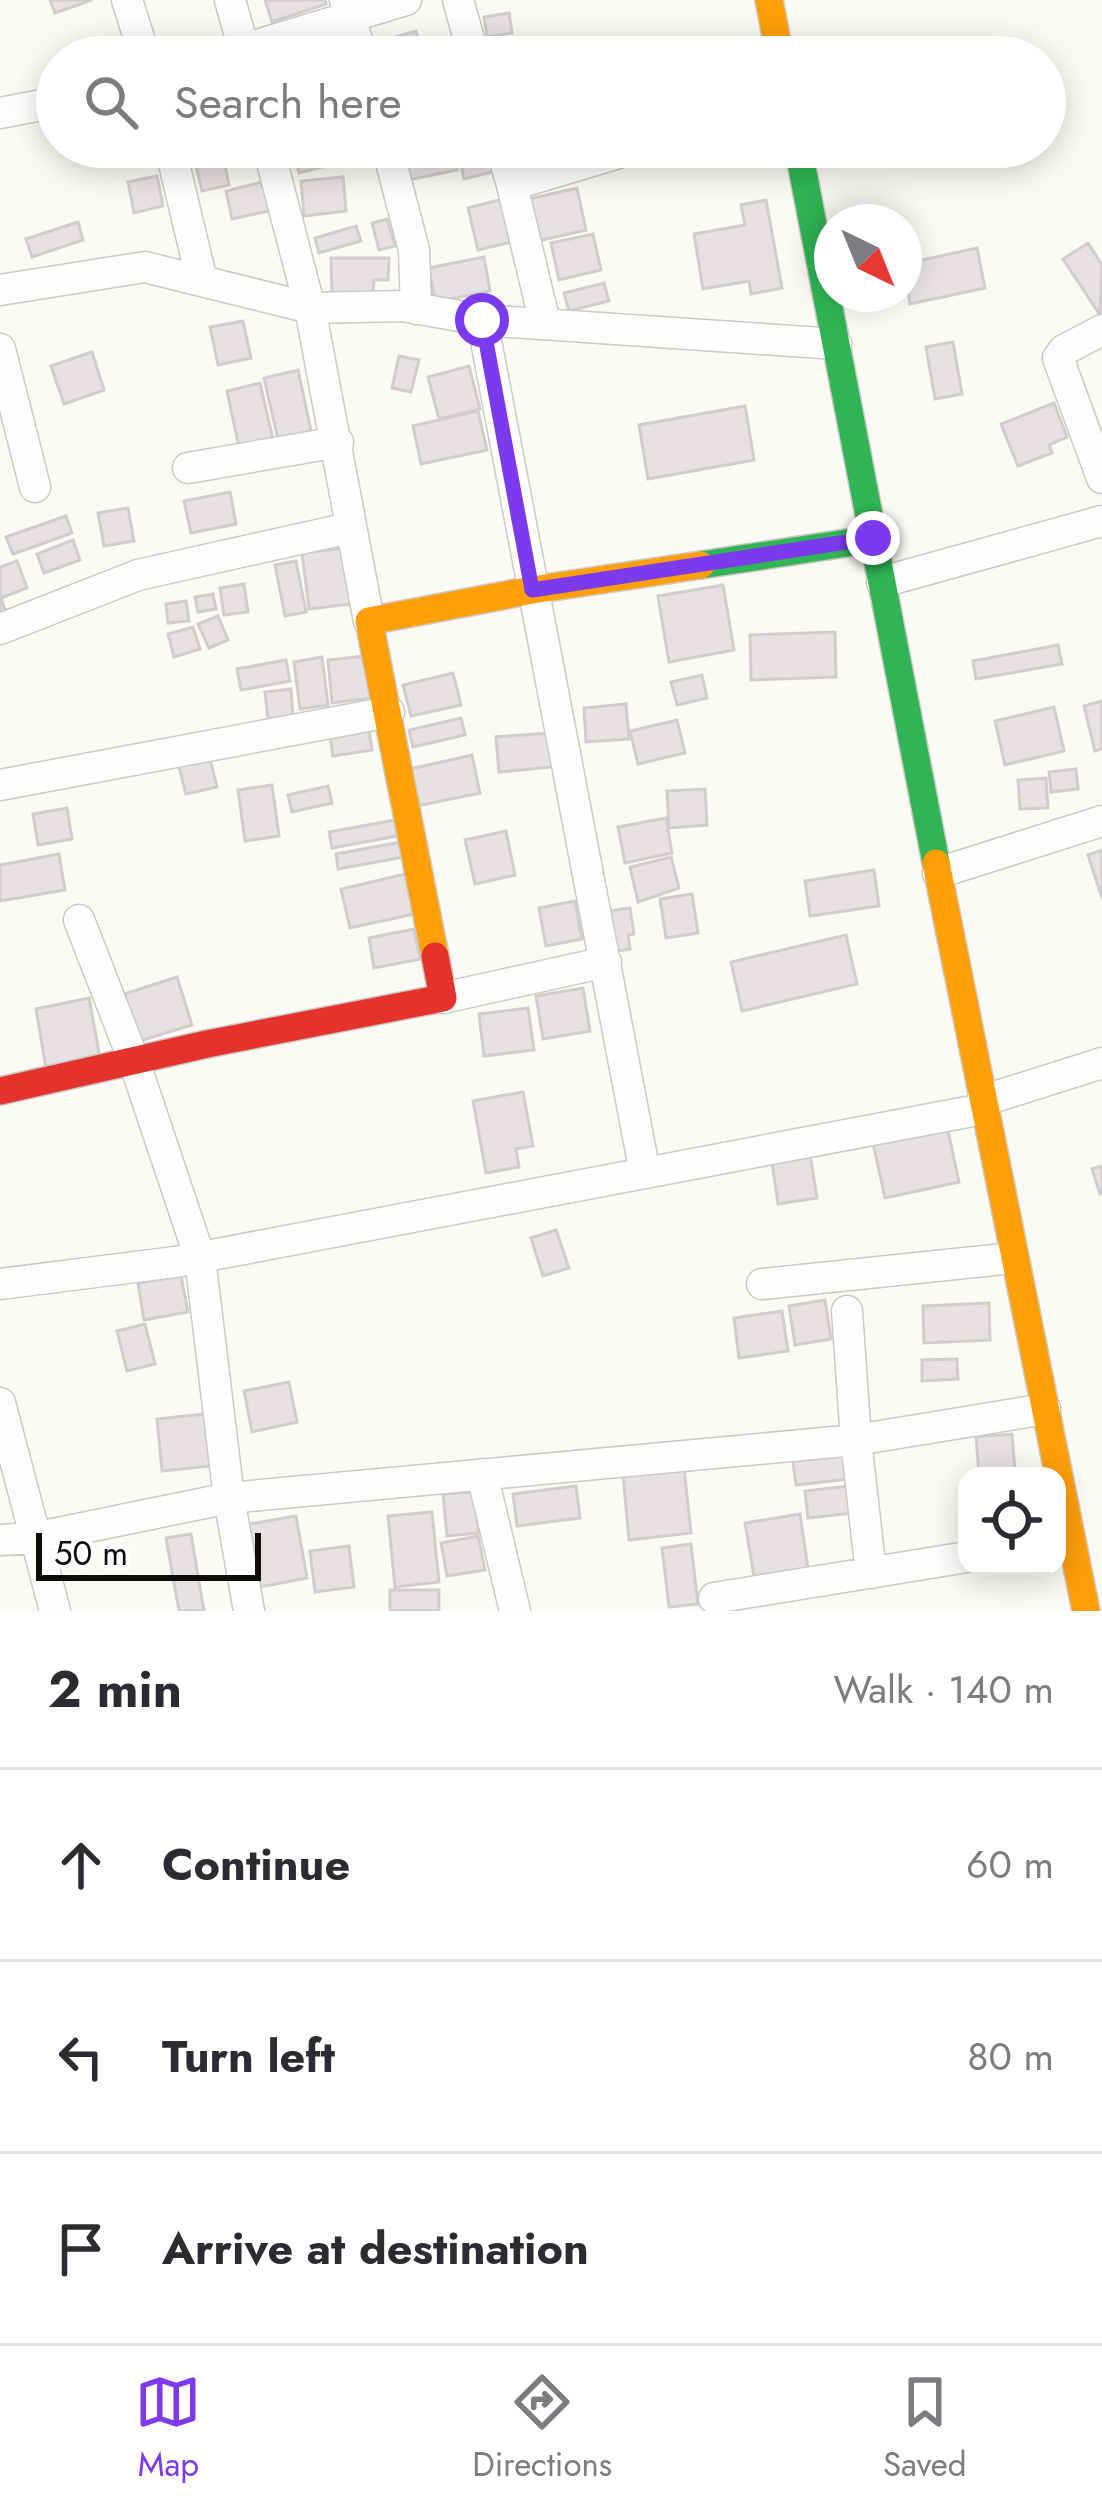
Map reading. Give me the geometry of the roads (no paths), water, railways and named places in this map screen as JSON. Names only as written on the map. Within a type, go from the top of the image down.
[{"type":"main road","points":[[769,0],[776,36]]},
{"type":"main road","points":[[801,168],[1053,1467]]},
{"type":"main road","points":[[0,1091],[443,998],[369,621],[532,590],[873,538]]},
{"type":"main road","points":[[1066,1548],[1086,1611]]},
{"type":"street","points":[[127,0],[138,36]]},
{"type":"street","points":[[230,0],[237,36]]},
{"type":"street","points":[[284,36],[348,9],[406,0]]},
{"type":"street","points":[[458,0],[468,36]]},
{"type":"street","points":[[0,112],[36,106]]},
{"type":"street","points":[[175,168],[202,281]]},
{"type":"street","points":[[273,168],[310,308],[369,621]]},
{"type":"street","points":[[393,168],[414,250],[416,309]]},
{"type":"street","points":[[507,168],[544,323]]},
{"type":"street","points":[[512,185],[569,168]]},
{"type":"street","points":[[0,290],[145,267],[310,308],[416,309],[482,320],[836,344]]},
{"type":"street","points":[[482,320],[645,1173]]},
{"type":"street","points":[[1102,330],[1058,358],[1102,478]]},
{"type":"street","points":[[0,349],[34,487]]},
{"type":"street","points":[[188,467],[338,442]]},
{"type":"street","points":[[882,582],[1102,521]]},
{"type":"street","points":[[0,629],[138,575],[349,529]]},
{"type":"street","points":[[0,785],[388,712]]},
{"type":"street","points":[[938,873],[1102,821]]},
{"type":"street","points":[[79,920],[134,1061],[200,1258],[229,1498],[248,1611]]},
{"type":"street","points":[[443,998],[606,962]]},
{"type":"street","points":[[0,1284],[200,1258],[645,1173],[983,1105],[1102,1063]]},
{"type":"street","points":[[762,1284],[1013,1258]]},
{"type":"street","points":[[848,1311],[871,1573]]},
{"type":"street","points":[[0,1403],[55,1611]]},
{"type":"street","points":[[0,1540],[34,1538],[229,1498],[856,1440],[1045,1409]]},
{"type":"street","points":[[482,1474],[515,1611]]},
{"type":"street","points":[[714,1598],[786,1599],[871,1573],[958,1558]]}]
